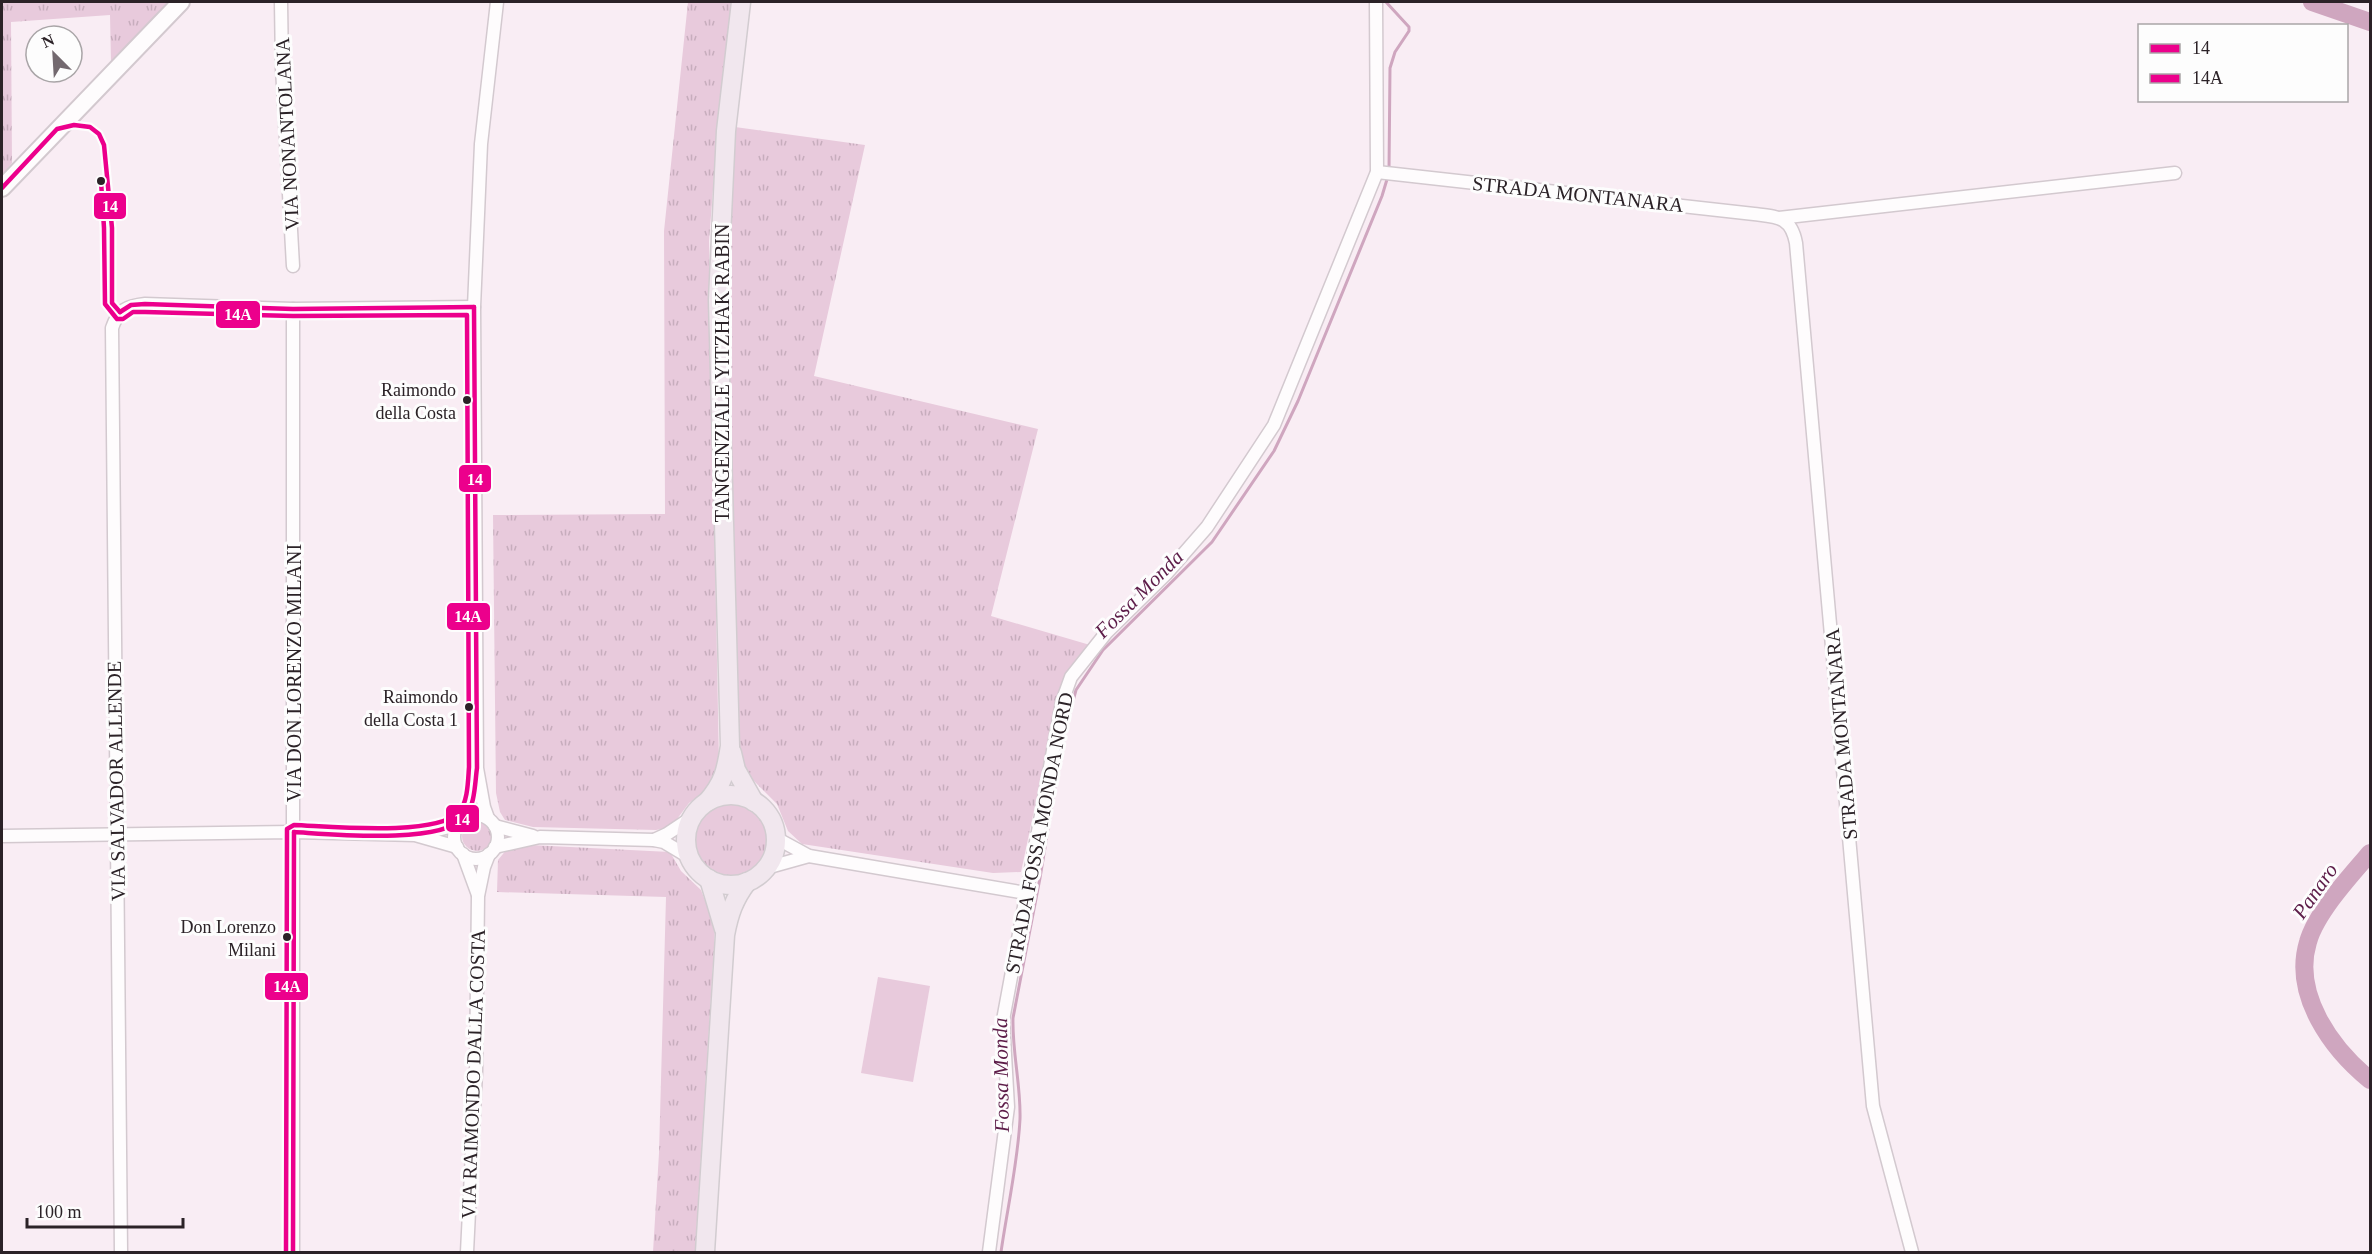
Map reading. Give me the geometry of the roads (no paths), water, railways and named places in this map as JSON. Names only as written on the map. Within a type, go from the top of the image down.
[{"type":"main road","points":[[2,188],[181,2]]},
{"type":"main road","name":"TANGENZIALE YITZHAK RABIN","points":[[691,818],[720,786],[726,771],[730,746],[718,300],[726,131],[741,2]]},
{"type":"main road","name":"TANGENZIALE YITZHAK RABIN","points":[[730,746],[736,770],[754,802],[770,818],[776,838]]},
{"type":"main road","points":[[707,802],[731,795],[754,802]]},
{"type":"main road","points":[[691,818],[686,844],[689,857],[697,870],[721,884],[734,885],[747,882]]},
{"type":"main road","points":[[705,1252],[725,935],[729,912],[736,896],[747,882],[766,868],[771,859],[776,838]]},
{"type":"main road","points":[[709,879],[725,935]]},
{"type":"street","name":"VIA NONANTOLANA","points":[[281,2],[282,68],[293,266]]},
{"type":"street","points":[[478,896],[484,867],[498,833],[484,807],[477,768],[474,307],[481,144],[497,2]]},
{"type":"street","name":"STRADA FOSSA MONDA NORD","points":[[989,1252],[1008,1107],[1003,1020],[1062,702],[1071,677],[1106,633],[1166,574],[1207,527],[1274,425],[1384,173],[1376,2]]},
{"type":"street","name":"STRADA MONTANARA","points":[[1384,173],[1779,218],[2175,173]]},
{"type":"street","name":"STRADA MONTANARA","points":[[1779,218],[1792,228],[1796,243],[1874,1106],[1912,1252]]},
{"type":"street","name":"VIA SALVADOR ALLENDE","points":[[121,1252],[112,327],[120,312],[131,305],[293,309]]},
{"type":"street","points":[[293,309],[474,307]]},
{"type":"street","name":"VIA DON LORENZO MILANI","points":[[293,309],[293,1252]]},
{"type":"street","points":[[477,768],[461,822],[454,836],[478,896]]},
{"type":"street","points":[[2,836],[294,832],[415,835],[479,815],[492,822],[540,837],[654,840],[664,842],[689,857]]},
{"type":"street","points":[[654,840],[691,818]]},
{"type":"street","points":[[415,835],[477,859],[492,850],[540,837]]},
{"type":"street","points":[[776,838],[809,856],[1026,893]]},
{"type":"street","points":[[766,868],[809,856]]},
{"type":"street","name":"VIA RAIMONDO DALLA COSTA","points":[[467,1252],[476,1072],[478,896]]},
{"type":"waterway","name":"Fossa Monda","points":[[1386,2],[1409,27],[1409,31],[1395,52],[1390,68],[1389,170]]},
{"type":"waterway","name":"Panaro","points":[[2312,2],[2370,22]]},
{"type":"waterway","name":"Fossa Monda","points":[[1001,1252],[1015,1169],[1020,1119],[1013,1018],[1040,878],[1063,738],[1076,690],[1103,650],[1212,542],[1274,451],[1298,401],[1382,196],[1388,176]]},
{"type":"waterway","name":"Panaro","points":[[2370,853],[2334,895],[2318,919],[2308,942],[2305,962],[2306,982],[2319,1019],[2329,1037],[2342,1053],[2370,1080]]},
{"type":"place","name":"Raimondo della Costa","points":[[467,400]]},
{"type":"place","name":"Raimondo della Costa 1","points":[[469,707]]},
{"type":"place","name":"Don Lorenzo Milani","points":[[287,937]]}]
